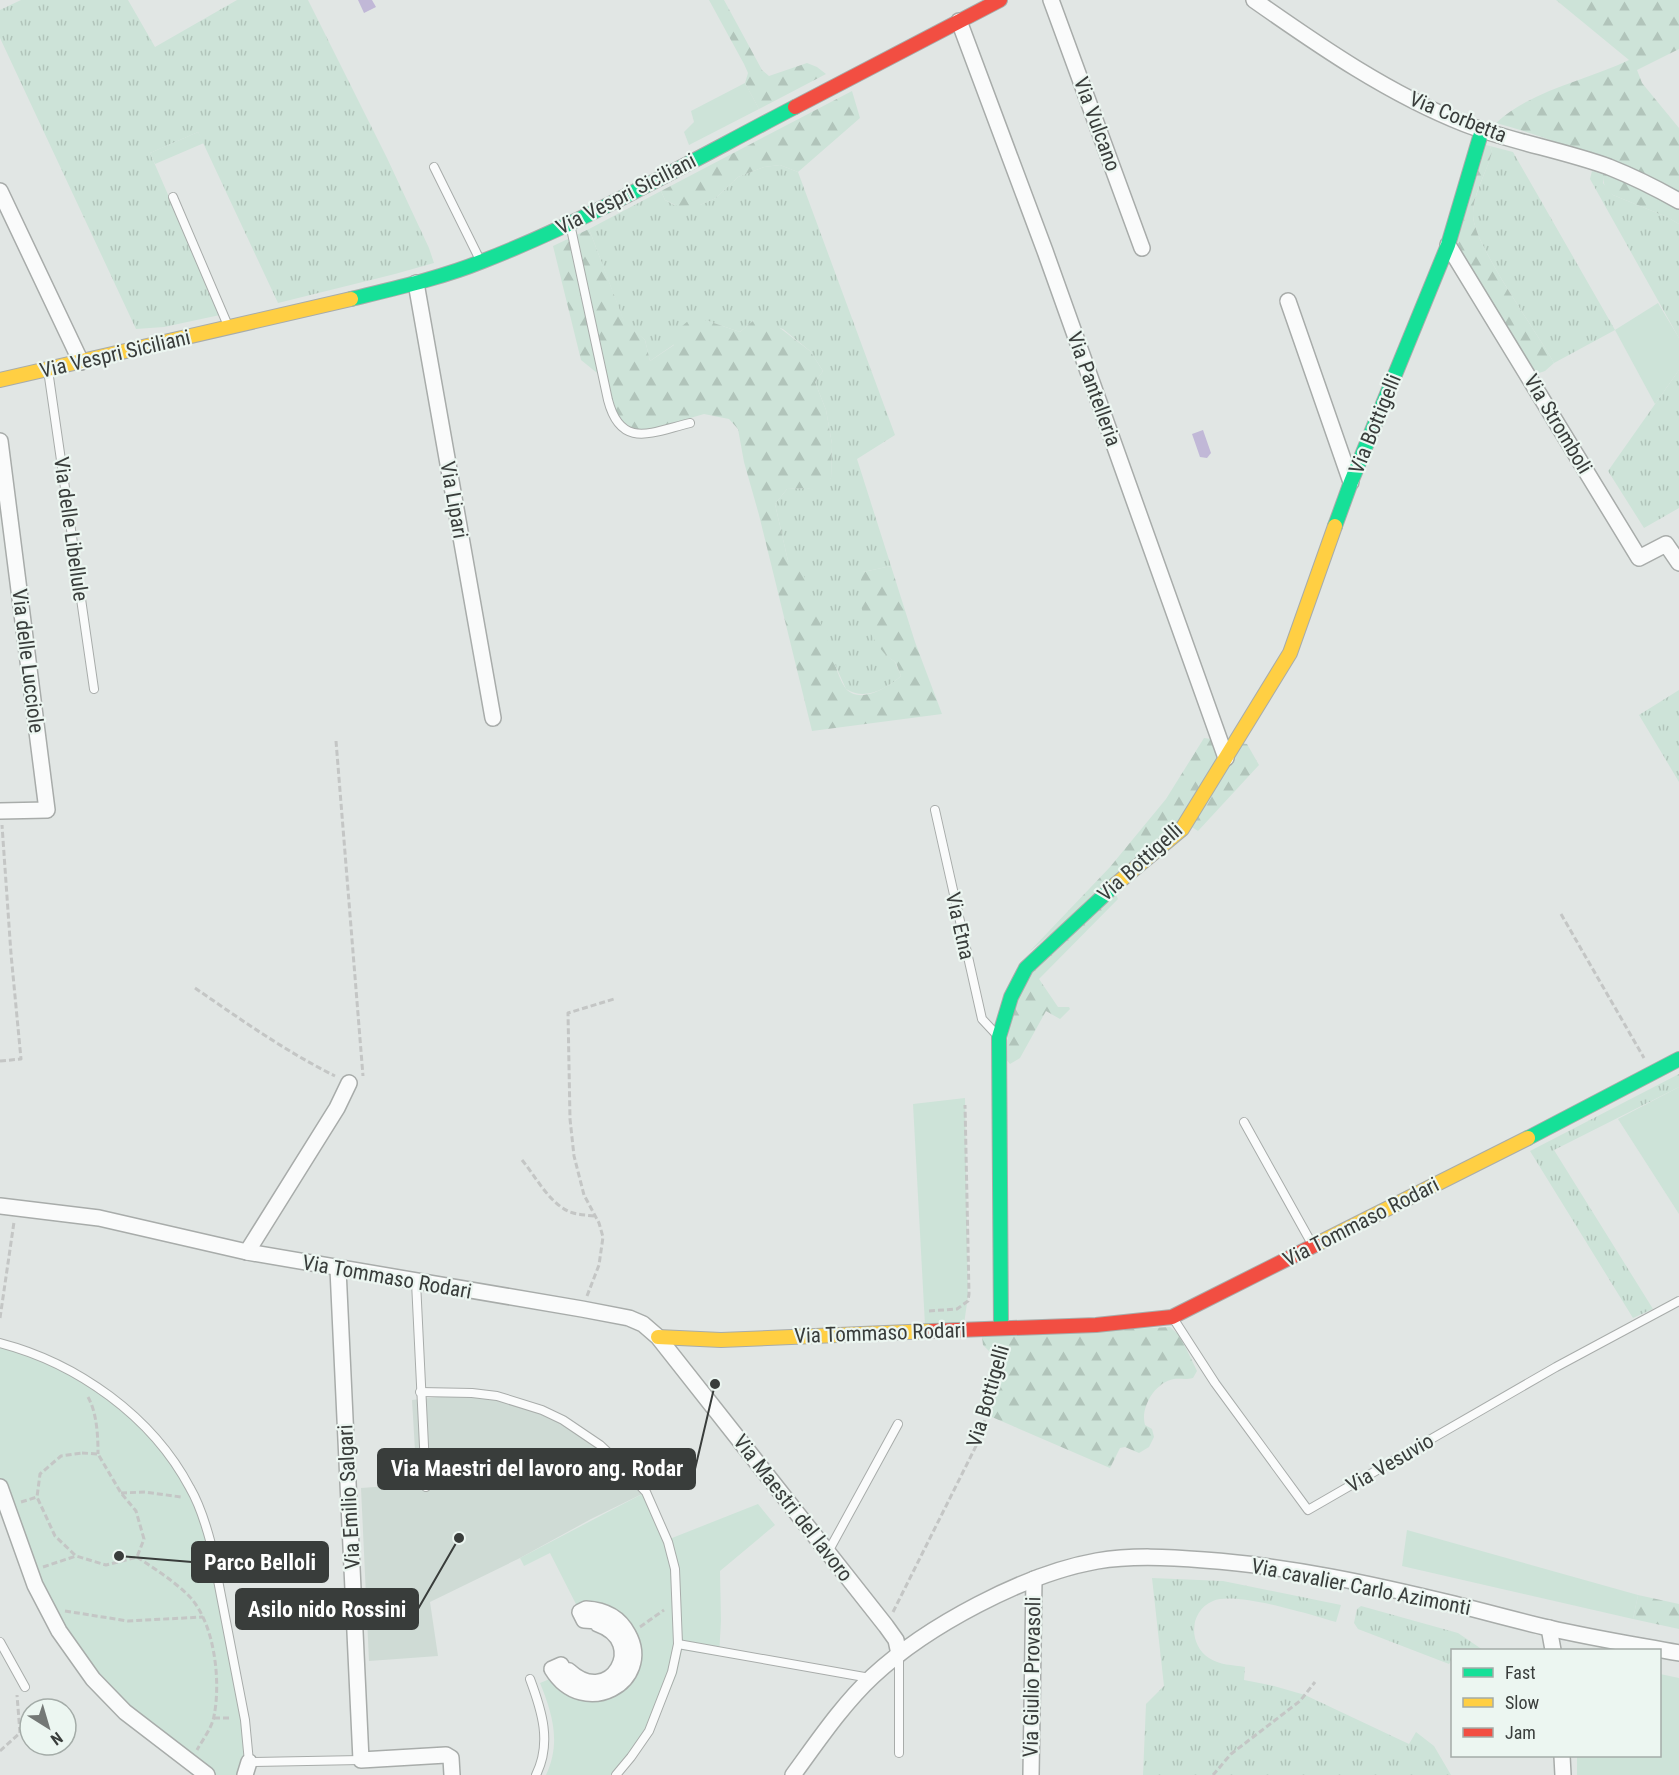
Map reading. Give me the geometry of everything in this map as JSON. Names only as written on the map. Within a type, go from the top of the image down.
[{"type":"street","name":"Via Vespri Siciliani","points":[[0,380],[416,283],[481,262],[570,223],[1000,0]]},
{"type":"street","name":"Via Vulcano","points":[[1051,0],[1142,248]]},
{"type":"street","name":"Via Corbetta","points":[[1254,0],[1389,89],[1482,130],[1608,167],[1646,182],[1679,201]]},
{"type":"street","name":"Via Pantelleria","points":[[959,21],[1046,251],[1226,758]]},
{"type":"street","name":"Via Bottigelli","points":[[1001,1328],[999,1037],[1011,997],[1026,968],[1101,897],[1182,829],[1290,653],[1351,482],[1448,245],[1482,130]]},
{"type":"street","points":[[0,191],[81,362]]},
{"type":"street","name":"Via Stromboli","points":[[1448,245],[1639,558],[1666,544],[1679,563]]},
{"type":"street","name":"Via Lipari","points":[[416,283],[493,718]]},
{"type":"street","points":[[1288,301],[1351,482]]},
{"type":"street","name":"Via delle Lucciole","points":[[0,441],[47,810],[0,811]]},
{"type":"street","name":"Via Tommaso Rodari","points":[[0,1206],[99,1218],[248,1252],[338,1269],[629,1318],[643,1324],[658,1338],[721,1340],[1096,1324],[1172,1317],[1613,1095],[1679,1059]]},
{"type":"street","points":[[248,1252],[356,1079]]},
{"type":"street","name":"Via Emilio Salgari","points":[[338,1269],[361,1760]]},
{"type":"street","name":"Via Maestri del lavoro","points":[[658,1338],[896,1640],[899,1654]]},
{"type":"street","points":[[0,1487],[30,1571],[47,1608],[59,1631],[93,1679],[125,1712],[207,1775]]},
{"type":"street","name":"Via cavalier Carlo Azimonti","points":[[793,1775],[834,1719],[872,1678],[899,1654],[946,1623],[1034,1579],[1097,1561],[1162,1557],[1306,1572],[1549,1628],[1658,1649]]},
{"type":"street","name":"Via Giulio Provasoli","points":[[1031,1775],[1034,1579]]},
{"type":"street","points":[[586,1609],[605,1612],[621,1622],[629,1635],[634,1660],[630,1671],[613,1689],[595,1694],[584,1694],[564,1684],[552,1669],[561,1665],[565,1673],[569,1671],[579,1680],[589,1683],[608,1679],[617,1672],[623,1653],[615,1633],[598,1624],[597,1621],[584,1620],[580,1612],[586,1609]]},
{"type":"street","points":[[1549,1628],[1553,1649]]},
{"type":"street","name":"Via cavalier Carlo Azimonti","points":[[1661,1650],[1679,1653]]},
{"type":"street","points":[[361,1760],[446,1755],[451,1758],[452,1775]]},
{"type":"street","points":[[1562,1757],[1563,1775]]},
{"type":"lane","points":[[434,167],[481,262]]},
{"type":"lane","points":[[173,197],[229,328]]},
{"type":"lane","points":[[570,223],[608,400],[614,418],[621,428],[633,433],[654,432],[690,423]]},
{"type":"lane","name":"Via delle Libellule","points":[[48,369],[94,689]]},
{"type":"lane","name":"Via Etna","points":[[935,810],[982,1020],[999,1037]]},
{"type":"lane","points":[[1244,1122],[1313,1246]]},
{"type":"lane","points":[[416,1282],[426,1487]]},
{"type":"lane","name":"Via Vesuvio","points":[[1172,1317],[1215,1383],[1308,1510],[1556,1367],[1679,1301]]},
{"type":"lane","points":[[0,1343],[48,1359],[122,1406],[144,1425],[177,1467],[196,1499],[211,1544],[245,1720],[247,1768],[361,1760]]},
{"type":"lane","points":[[420,1392],[497,1396],[542,1410],[563,1420],[600,1445],[646,1492],[668,1542],[675,1569],[678,1644],[672,1672],[649,1731],[632,1757],[616,1775]]},
{"type":"lane","name":"Via Maestri del lavoro","points":[[828,1552],[898,1424]]},
{"type":"lane","points":[[0,1642],[25,1687]]},
{"type":"lane","points":[[678,1644],[872,1678]]},
{"type":"lane","points":[[899,1654],[899,1753]]},
{"type":"lane","points":[[530,1679],[542,1717],[545,1736],[544,1754],[536,1775]]},
{"type":"path","points":[[195,988],[310,1064],[356,1079],[336,741]]},
{"type":"path","points":[[0,811],[21,1059],[0,1061]]},
{"type":"path","points":[[1561,914],[1652,1072]]},
{"type":"path","points":[[582,1309],[597,1274],[602,1252],[602,1230],[580,1183],[572,1140],[568,1013],[614,999]]},
{"type":"path","points":[[921,1330],[922,1318],[927,1312],[957,1309],[968,1301],[965,1105]]},
{"type":"path","points":[[522,1160],[562,1208],[573,1213],[594,1216]]},
{"type":"path","points":[[0,1318],[14,1221]]},
{"type":"path","name":"Via Bottigelli","points":[[900,1599],[979,1440],[1007,1340],[1001,1328]]},
{"type":"path","points":[[76,1375],[92,1404],[98,1436],[98,1454],[121,1493],[136,1511],[144,1539],[137,1557]]},
{"type":"path","points":[[98,1454],[82,1453],[61,1456],[40,1474],[37,1497],[55,1536],[76,1556],[106,1565],[137,1557],[168,1578],[191,1598],[203,1617],[211,1642],[218,1679],[214,1718],[190,1763]]},
{"type":"path","points":[[121,1493],[145,1492],[196,1499]]},
{"type":"path","points":[[30,1571],[76,1556]]},
{"type":"path","points":[[629,1635],[678,1600]]},
{"type":"path","points":[[47,1608],[128,1622],[203,1617]]},
{"type":"path","points":[[1213,1775],[1231,1754],[1300,1701],[1315,1682]]},
{"type":"path","points":[[0,1751],[20,1733],[17,1694],[25,1687]]},
{"type":"path","points":[[214,1718],[245,1720]]},
{"type":"shaded area","points":[[358,0],[372,0],[376,7],[364,13]]},
{"type":"shaded area","points":[[1203,430],[1211,453],[1207,458],[1200,457],[1192,434]]},
{"type":"shaded area","points":[[472,1393],[542,1410],[600,1445],[646,1492],[430,1602],[438,1656],[369,1661],[361,1488],[417,1484],[412,1400]]},
{"type":"green space","points":[[21,0],[128,0],[155,47],[237,0],[308,0],[387,158],[434,263],[278,303],[198,132],[150,153],[220,315],[164,327],[136,329],[0,38],[0,10]]},
{"type":"green space","points":[[709,0],[724,0],[762,70],[769,76],[807,63],[826,74],[759,109],[745,83],[748,73],[744,64]]},
{"type":"green space","points":[[1556,0],[1679,0],[1679,49],[1637,70],[1642,83],[1679,128],[1679,193],[1566,146],[1496,123],[1525,102],[1629,60]]},
{"type":"green space","points":[[745,83],[759,109],[689,145],[684,132],[694,122],[691,111]]},
{"type":"green space","points":[[852,91],[860,118],[798,172],[780,165],[764,167],[738,177],[716,198],[700,205],[677,206],[665,200],[661,191]]},
{"type":"green space","points":[[198,132],[204,143],[155,164],[150,153]]},
{"type":"green space","points":[[1486,145],[1490,146],[1492,152],[1475,198],[1473,214],[1476,227],[1494,266],[1554,363],[1539,373],[1529,365],[1471,270],[1457,242]]},
{"type":"green space","points":[[1490,146],[1513,152],[1615,330],[1554,363],[1494,266],[1476,227],[1474,207],[1492,152]]},
{"type":"green space","points":[[780,165],[798,172],[895,435],[857,459],[891,566],[863,572],[885,654],[895,662],[901,676],[882,689],[868,694],[846,689],[788,561],[775,504],[787,489],[807,488],[819,491],[831,478],[832,444],[826,410],[815,382],[823,371],[810,351],[783,329],[754,320],[740,332],[708,321],[650,361],[645,340],[624,322],[589,229],[661,191],[665,200],[674,205],[700,205],[716,198],[738,177],[764,167]]},
{"type":"green space","points":[[1592,171],[1603,174],[1603,183],[1613,195],[1679,224],[1679,338],[1590,179]]},
{"type":"green space","points":[[1603,174],[1619,179],[1679,209],[1679,224],[1613,195],[1605,186]]},
{"type":"green space","points":[[589,229],[624,321],[645,340],[650,361],[674,345],[674,333],[688,321],[708,321],[740,332],[754,320],[768,319],[810,351],[823,371],[815,382],[826,410],[832,444],[831,478],[827,486],[819,492],[807,488],[787,489],[775,504],[788,561],[792,566],[801,568],[842,682],[847,690],[860,695],[883,689],[901,676],[895,662],[878,645],[867,626],[860,594],[863,572],[891,566],[915,642],[942,714],[812,731],[744,462],[738,429],[729,419],[704,414],[656,428],[635,430],[619,420],[607,381],[581,360],[553,246]]},
{"type":"green space","points":[[1658,303],[1679,338],[1679,370],[1655,404],[1615,330]]},
{"type":"green space","points":[[1679,370],[1679,508],[1644,528],[1608,471]]},
{"type":"green space","points":[[1679,690],[1679,782],[1639,715]]},
{"type":"green space","points":[[1204,738],[1218,740],[1224,758],[1179,829],[1029,952],[1110,867],[1166,799]]},
{"type":"green space","points":[[1237,743],[1247,744],[1259,765],[1198,831],[1187,824]]},
{"type":"green space","points":[[1115,892],[1118,899],[1039,979],[1058,1007],[1069,1007],[1070,1009],[1060,1019],[1046,1011],[1020,1058],[1010,1064],[1004,1057],[1015,999],[1030,971]]},
{"type":"green space","points":[[1679,1074],[1679,1087],[1554,1150],[1653,1309],[1633,1318],[1530,1151]]},
{"type":"green space","points":[[1679,1087],[1679,1214],[1618,1119]]},
{"type":"green space","points":[[965,1098],[968,1296],[964,1324],[925,1325],[913,1104]]},
{"type":"green space","points":[[1170,1327],[1180,1336],[1197,1371],[1193,1378],[1167,1381],[1155,1390],[1147,1404],[1144,1418],[1145,1425],[1152,1429],[1154,1437],[1149,1447],[1139,1453],[1125,1447],[1120,1448],[1110,1468],[978,1411],[994,1361],[992,1354],[983,1345],[982,1337]]},
{"type":"green space","points":[[0,1344],[17,1347],[98,1389],[160,1443],[204,1520],[245,1721],[245,1775],[207,1775],[125,1712],[59,1631],[0,1487]]},
{"type":"green space","points":[[646,1492],[667,1540],[758,1504],[775,1525],[720,1571],[719,1656],[682,1650],[677,1674],[653,1731],[620,1775],[546,1775],[553,1752],[554,1729],[549,1706],[540,1683],[557,1676],[574,1690],[634,1661],[580,1612],[550,1553],[524,1566],[520,1558]]},
{"type":"green space","points":[[1407,1530],[1638,1595],[1633,1619],[1402,1566]]},
{"type":"green space","points":[[1152,1578],[1223,1581],[1341,1605],[1336,1622],[1255,1601],[1224,1599],[1213,1601],[1199,1612],[1196,1620],[1194,1628],[1197,1645],[1213,1660],[1245,1667],[1244,1680],[1305,1695],[1409,1744],[1416,1732],[1434,1746],[1451,1775],[1143,1775],[1146,1704],[1164,1686]]},
{"type":"green space","points":[[1638,1595],[1679,1604],[1679,1629],[1633,1619]]},
{"type":"green space","points":[[1361,1606],[1458,1633],[1482,1649],[1451,1649],[1449,1664],[1358,1629],[1354,1623],[1357,1609]]},
{"type":"green space","points":[[1661,1674],[1679,1678],[1679,1775],[1577,1775],[1577,1757],[1661,1757]]},
{"type":"traffic: fast","points":[[351,299],[451,273],[563,227],[795,107]]},
{"type":"traffic: fast","points":[[1335,526],[1448,245],[1482,130]]},
{"type":"traffic: fast","points":[[1001,1328],[999,1037],[1011,997],[1026,968],[1115,885]]},
{"type":"traffic: fast","points":[[1528,1138],[1679,1059]]},
{"type":"traffic: slow","points":[[0,380],[351,299]]},
{"type":"traffic: slow","points":[[1115,885],[1182,829],[1290,653],[1335,526]]},
{"type":"traffic: slow","points":[[1315,1245],[1528,1138]]},
{"type":"traffic: slow","points":[[658,1337],[721,1340],[932,1331]]},
{"type":"traffic: jam","points":[[795,107],[1000,0]]},
{"type":"traffic: jam","points":[[932,1331],[1096,1325],[1172,1317],[1315,1245]]},
{"type":"place","name":"Via Maestri del lavoro ang. Rodar","points":[[715,1384]]},
{"type":"place","name":"Asilo nido Rossini","points":[[459,1538]]},
{"type":"place","name":"Parco Belloli","points":[[119,1556]]}]
